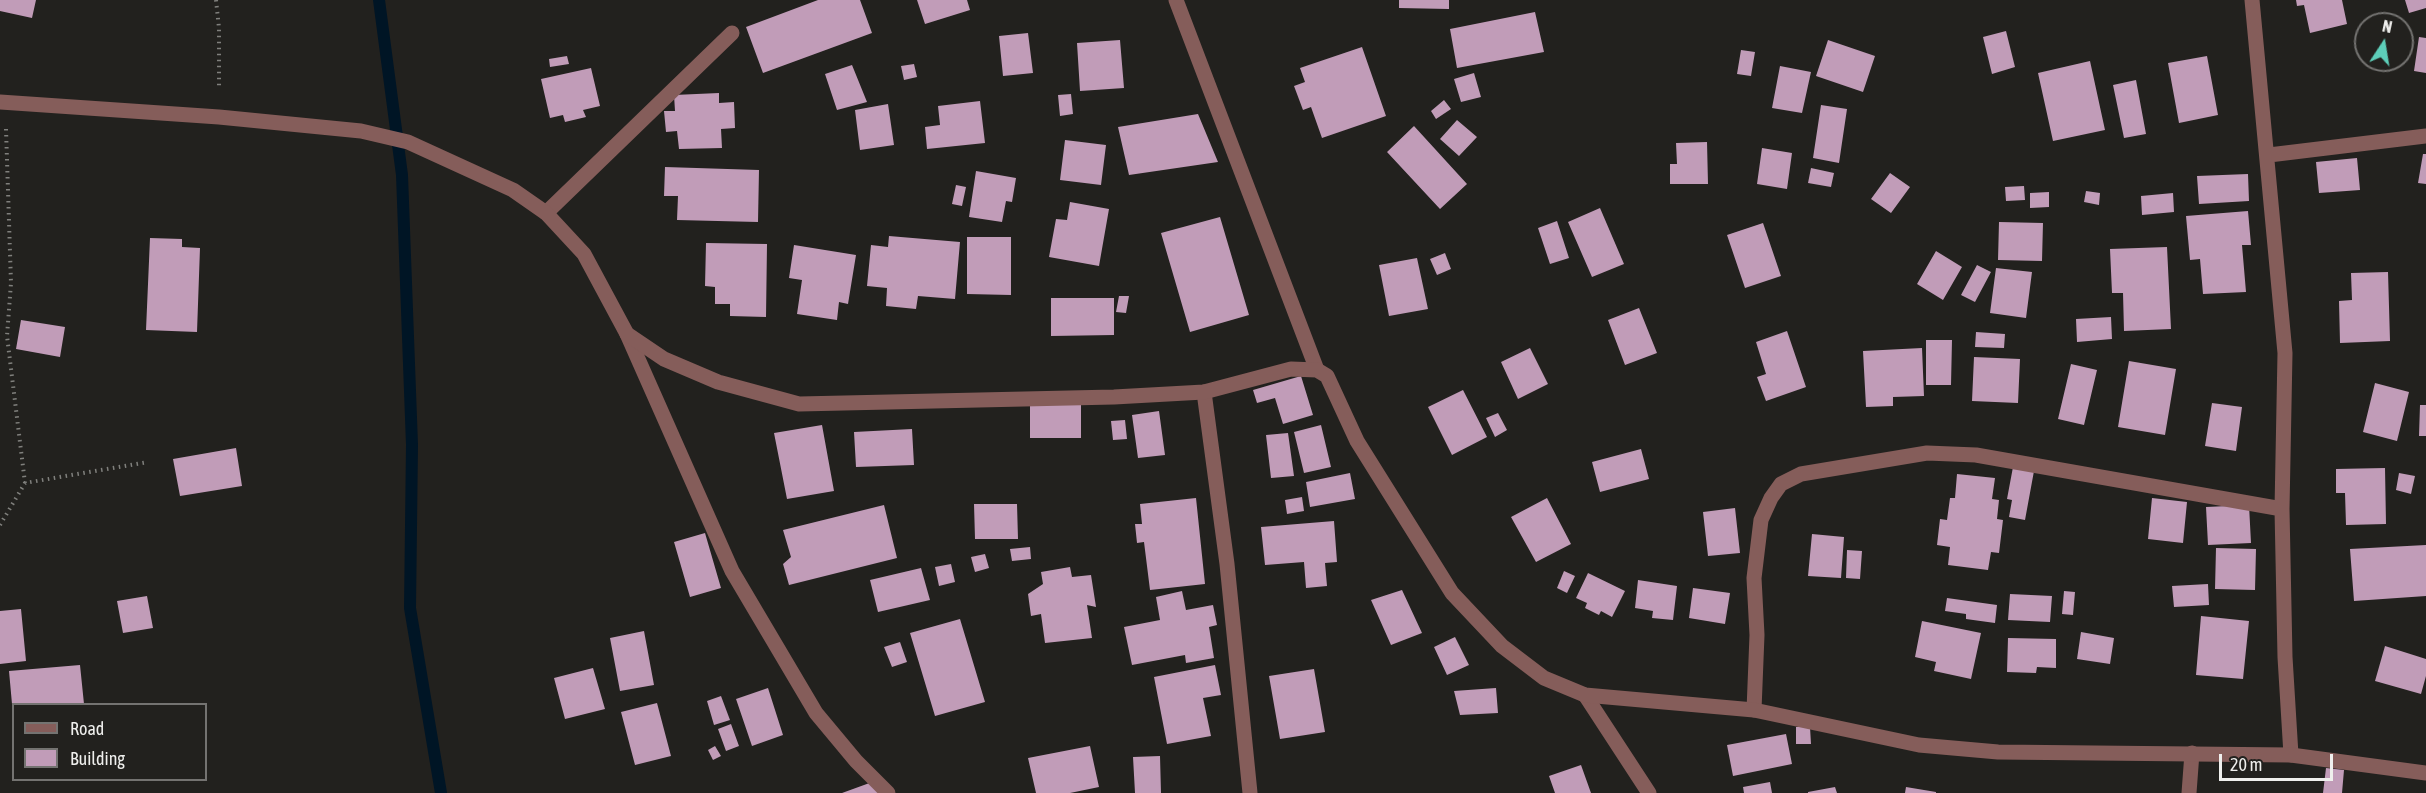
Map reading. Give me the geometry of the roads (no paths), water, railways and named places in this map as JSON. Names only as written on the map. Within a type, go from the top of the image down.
[{"type":"street","points":[[2252,0],[2269,155],[2285,353],[2282,509],[2285,657],[2291,755]]},
{"type":"street","points":[[1178,1],[1317,370]]},
{"type":"street","points":[[546,213],[732,33]]},
{"type":"street","points":[[3,103],[219,117],[361,130],[408,142],[513,190],[546,213],[584,254],[627,334],[732,571],[816,712],[856,761],[888,793]]},
{"type":"street","points":[[2269,155],[2426,136]]},
{"type":"street","points":[[627,334],[664,359],[718,382],[799,404],[1114,397],[1204,392],[1290,369],[1317,370],[1327,376],[1357,441],[1452,593],[1502,646],[1544,678],[1586,694],[1754,710],[1919,745],[1998,752],[2291,755],[2426,773]]},
{"type":"street","points":[[1204,392],[1227,564],[1250,793]]},
{"type":"street","points":[[1754,710],[1757,635],[1754,578],[1761,520],[1781,484],[1801,474],[1927,453],[1976,455],[2282,509]]},
{"type":"street","points":[[1586,694],[1649,793]]},
{"type":"street","points":[[2189,793],[2192,753]]},
{"type":"waterway","points":[[379,0],[402,175],[412,445],[410,608],[441,793]]}]
